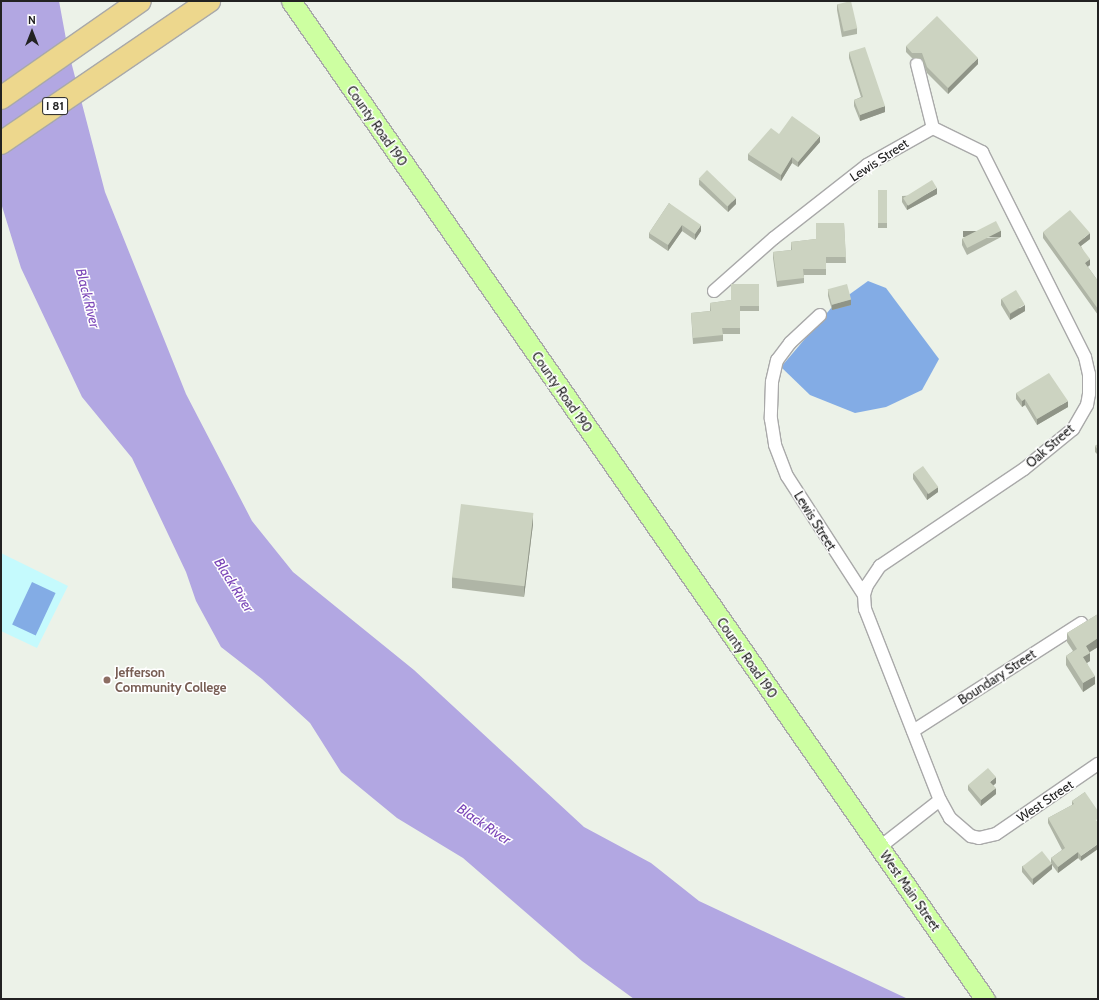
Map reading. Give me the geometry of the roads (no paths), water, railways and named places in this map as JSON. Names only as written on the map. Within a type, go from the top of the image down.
[{"type":"highway","points":[[1,98],[140,1]]},
{"type":"highway","name":"I 81","points":[[1,143],[209,1]]},
{"type":"main road","name":"County Road 190","points":[[291,1],[834,782]]},
{"type":"main road","name":"West Main Street","points":[[834,782],[985,999]]},
{"type":"street","points":[[917,64],[933,128]]},
{"type":"street","name":"Oak Street","points":[[864,595],[867,585],[880,566],[1053,447],[1073,429],[1087,405],[1089,374],[1085,357],[1022,235],[982,152],[933,128]]},
{"type":"street","name":"Lewis Street","points":[[714,290],[774,238],[867,165],[933,128]]},
{"type":"street","name":"Lewis Street","points":[[820,315],[790,343],[777,360],[772,382],[771,419],[775,445],[787,476],[864,595],[865,609],[940,800],[950,818],[963,831],[979,838],[990,836]]},
{"type":"street","name":"Boundary Street","points":[[913,731],[1081,623]]},
{"type":"street","name":"West Street","points":[[990,836],[1098,764]]},
{"type":"street","points":[[880,847],[940,800]]},
{"type":"water","name":"Black River","points":[[1,1],[59,1],[68,50],[105,192],[186,394],[252,521],[293,572],[414,670],[584,827],[651,863],[699,901],[908,999],[634,999],[582,961],[463,858],[397,818],[341,772],[310,723],[262,679],[221,647],[196,601],[186,572],[132,458],[82,397],[21,268],[1,203]]},
{"type":"place","name":"Jefferson Community College","points":[[107,680]]}]
